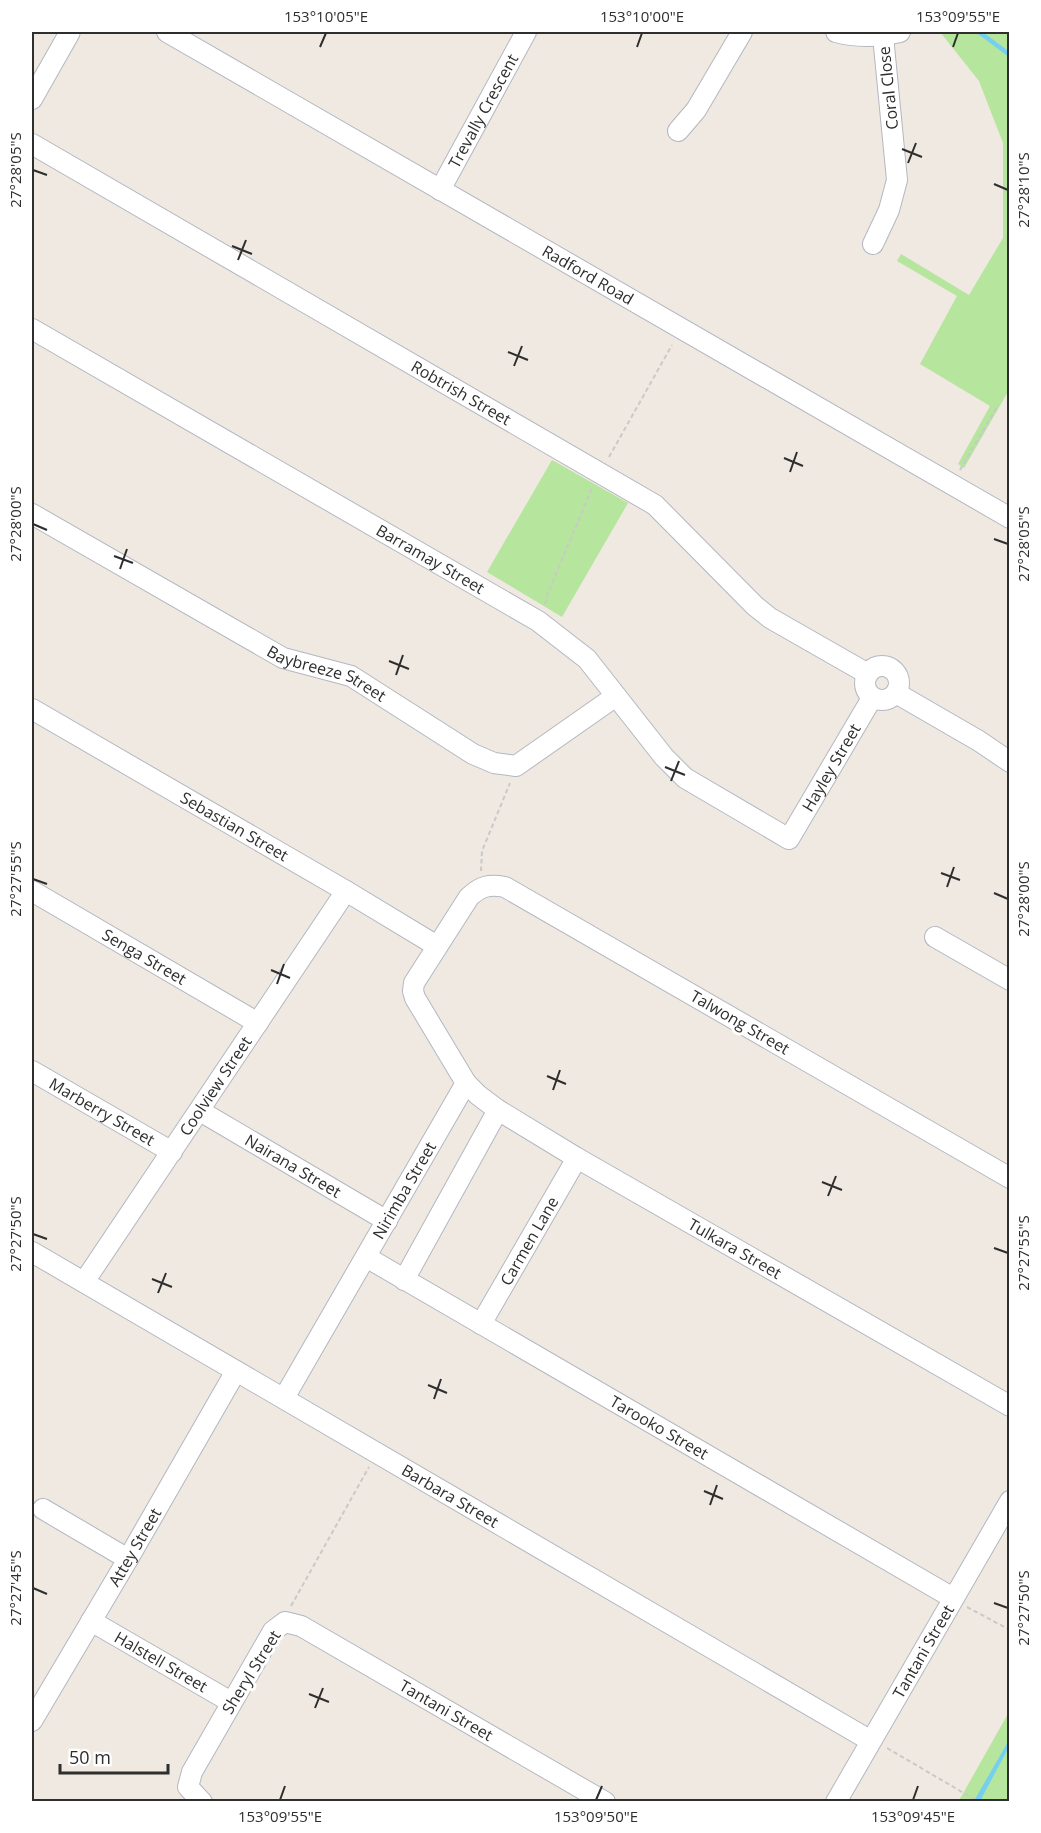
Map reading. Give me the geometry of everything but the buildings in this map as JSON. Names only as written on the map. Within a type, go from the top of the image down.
[{"type":"street","points":[[32,99],[38,72],[70,32]]},
{"type":"street","name":"Radford Road","points":[[167,32],[1010,519]]},
{"type":"street","points":[[678,131],[696,110],[742,32]]},
{"type":"street","points":[[836,32],[860,37],[891,34]]},
{"type":"street","name":"Trevally Crescent","points":[[440,190],[518,34]]},
{"type":"street","name":"Coral Close","points":[[873,244],[889,210],[897,180],[891,34]]},
{"type":"street","name":"Robtrish Street","points":[[32,144],[655,505],[755,606],[771,618],[868,674]]},
{"type":"street","name":"Barramay Street","points":[[32,328],[538,621],[587,659],[664,757],[685,778],[789,839]]},
{"type":"street","name":"Baybreeze Street","points":[[32,514],[283,658],[351,676],[473,754],[494,764],[516,766]]},
{"type":"street","points":[[879,666],[892,669],[899,680],[899,687],[892,698],[885,700],[872,698],[865,687],[868,674],[879,666]]},
{"type":"street","points":[[896,693],[979,741],[1010,762]]},
{"type":"street","points":[[516,766],[616,696]]},
{"type":"street","name":"Hayley Street","points":[[789,839],[872,698]]},
{"type":"street","name":"Sebastian Street","points":[[32,709],[437,946]]},
{"type":"street","name":"Talwong Street","points":[[475,892],[492,884],[505,887],[1010,1178]]},
{"type":"street","name":"Senga Street","points":[[32,891],[258,1023]]},
{"type":"street","name":"Coolview Street","points":[[84,1282],[346,891]]},
{"type":"street","points":[[466,1083],[413,991],[414,983],[437,946],[475,892]]},
{"type":"street","points":[[935,937],[1010,980]]},
{"type":"street","name":"Marberry Street","points":[[32,1071],[172,1152]]},
{"type":"street","name":"Tulkara Street","points":[[466,1083],[498,1110],[577,1158],[1010,1406]]},
{"type":"street","name":"Nirimba Street","points":[[284,1398],[466,1083]]},
{"type":"street","points":[[404,1280],[498,1110]]},
{"type":"street","name":"Nairana Street","points":[[200,1111],[387,1221]]},
{"type":"street","name":"Carmen Lane","points":[[481,1324],[577,1158]]},
{"type":"street","name":"Barbara Street","points":[[32,1252],[871,1741]]},
{"type":"street","name":"Tarooko Street","points":[[366,1257],[953,1598]]},
{"type":"street","name":"Attey Street","points":[[32,1721],[236,1371]]},
{"type":"street","name":"Tantani Street","points":[[836,1802],[1010,1501]]},
{"type":"street","points":[[43,1509],[128,1559]]},
{"type":"street","name":"Halstell Street","points":[[91,1621],[231,1702]]},
{"type":"street","name":"Tantani Street","points":[[285,1622],[301,1626],[605,1802]]},
{"type":"street","name":"Sheryl Street","points":[[202,1802],[188,1787],[192,1772],[273,1631],[285,1622]]},
{"type":"path","points":[[604,465],[672,345]]},
{"type":"path","points":[[960,470],[998,405]]},
{"type":"path","points":[[538,621],[596,480]]},
{"type":"path","points":[[475,892],[482,851],[516,766]]},
{"type":"path","points":[[285,1622],[287,1613],[377,1453]]},
{"type":"path","points":[[953,1598],[1010,1630]]},
{"type":"path","points":[[871,1741],[886,1747],[979,1802]]},
{"type":"green space","points":[[940,32],[1009,32],[1009,390],[964,468],[958,464],[990,406],[920,364],[957,296],[897,261],[901,254],[969,295],[1003,238],[1003,143],[979,81]]},
{"type":"green space","points":[[552,460],[628,503],[562,617],[487,572]]},
{"type":"green space","points":[[1009,1712],[1009,1801],[958,1802],[965,1790]]},
{"type":"water","points":[[1009,1740],[1009,1747],[980,1801],[974,1801]]},
{"type":"waterway","points":[[979,32],[1010,55]]}]
